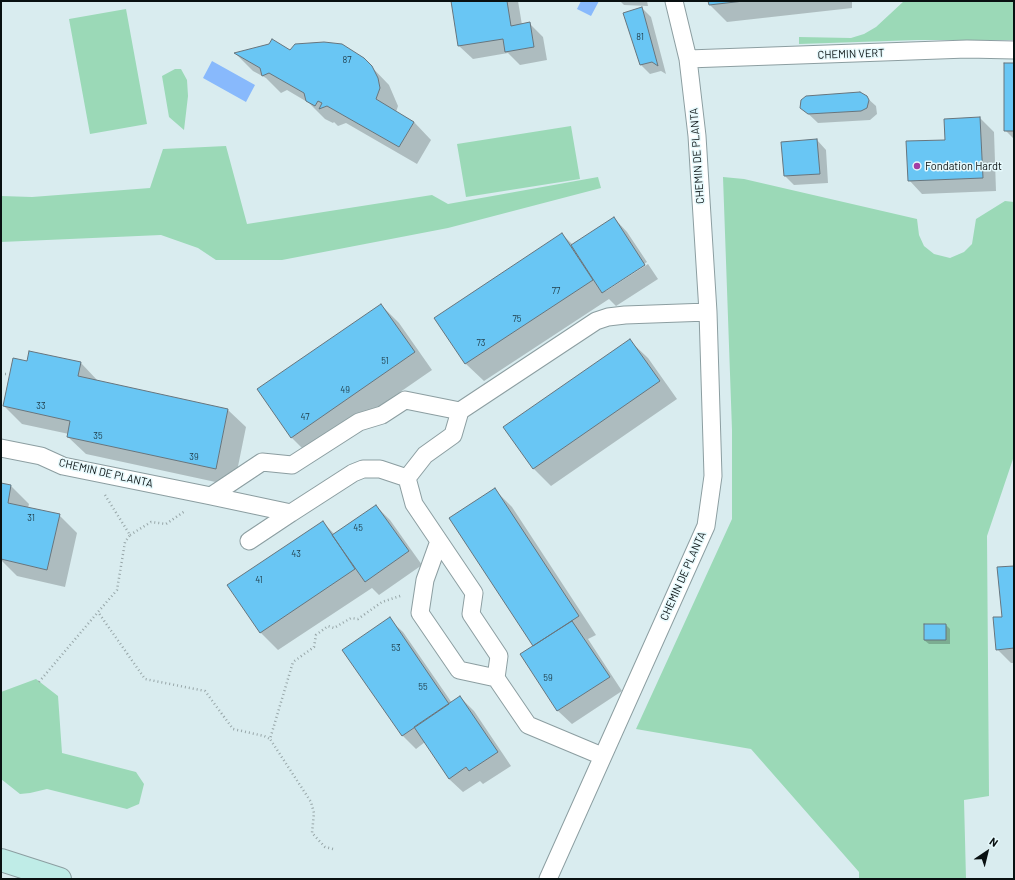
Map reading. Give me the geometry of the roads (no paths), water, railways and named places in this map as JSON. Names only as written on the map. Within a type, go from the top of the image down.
[{"type":"main road","points":[[1,860],[60,879]]},
{"type":"street","name":"CHEMIN DE PLANTA","points":[[548,879],[706,526],[713,476],[708,312],[697,136],[688,59],[674,1]]},
{"type":"street","name":"CHEMIN VERT","points":[[688,59],[959,50],[1014,50]]},
{"type":"street","points":[[407,478],[425,455],[453,435],[460,411],[596,321],[608,317],[625,315],[708,312]]},
{"type":"street","points":[[209,496],[262,462],[292,465],[358,422],[382,415],[405,400],[460,411]]},
{"type":"street","name":"CHEMIN DE PLANTA","points":[[1,448],[41,456],[63,466],[291,513]]},
{"type":"street","points":[[250,541],[353,473],[363,469],[380,469],[407,478]]},
{"type":"street","points":[[407,478],[414,504],[474,593],[472,614],[499,656],[496,678],[528,726],[602,756]]},
{"type":"street","points":[[439,541],[425,580],[420,612],[459,670],[496,678]]},
{"type":"water","points":[[581,1],[599,1],[591,16],[577,9]]},
{"type":"water","points":[[212,61],[255,85],[246,102],[203,78]]},
{"type":"place","name":"Fondation Hardt","points":[[917,166]]}]
